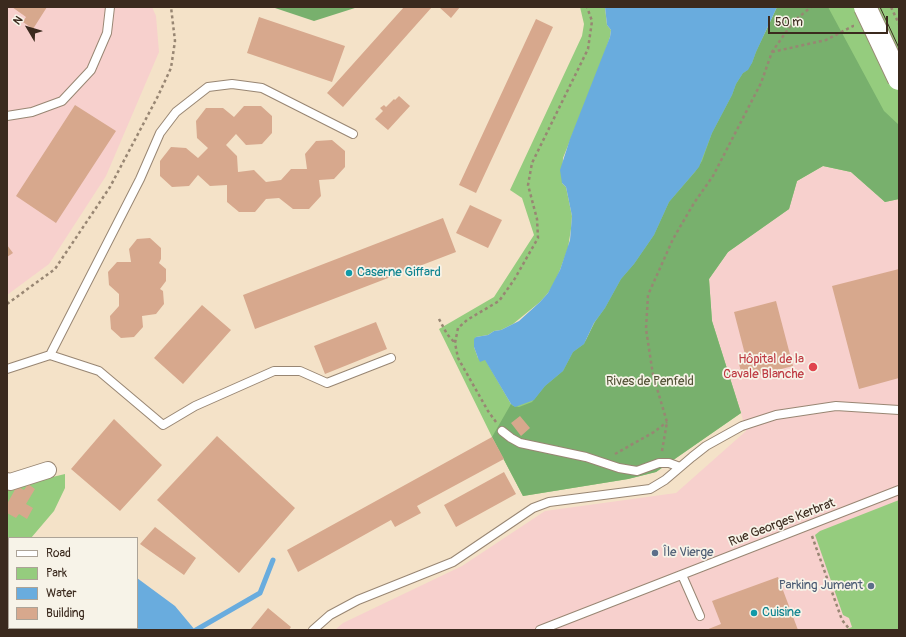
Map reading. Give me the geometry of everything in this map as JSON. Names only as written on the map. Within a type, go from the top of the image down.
[{"type":"main road","points":[[865,7],[899,79]]},
{"type":"street","points":[[7,481],[10,482],[48,470]]},
{"type":"lane","points":[[7,116],[32,112],[62,101],[91,70],[107,33],[110,7]]},
{"type":"lane","points":[[50,355],[140,179],[160,133],[176,112],[208,87],[232,84],[262,88],[352,134]]},
{"type":"lane","points":[[7,369],[50,355],[99,371],[163,425],[196,406],[274,371],[300,371],[327,383],[391,358]]},
{"type":"lane","points":[[313,630],[330,615],[358,600],[453,562],[533,508],[549,502],[650,489],[666,480],[706,446],[742,426],[776,415],[836,406],[899,410]]},
{"type":"lane","points":[[502,431],[520,443],[579,455],[620,468],[637,471],[659,464],[669,463],[680,467]]},
{"type":"lane","name":"Rue Georges Kerbrat","points":[[545,629],[899,490]]},
{"type":"lane","points":[[682,575],[700,616]]},
{"type":"path","points":[[7,304],[55,269],[110,187],[155,102],[171,68],[175,41],[170,7]]},
{"type":"path","points":[[502,431],[488,411],[458,358],[455,343],[458,328],[467,320],[499,301],[514,280],[538,238],[537,219],[528,185],[532,163],[588,49],[592,21],[588,7]]},
{"type":"path","points":[[659,464],[667,422],[653,375],[646,329],[648,295],[673,239],[694,203],[713,176],[761,83],[772,52],[793,22],[811,7]]},
{"type":"path","points":[[891,7],[899,24]]},
{"type":"path","points":[[772,52],[826,40],[853,26],[860,30]]},
{"type":"path","points":[[439,319],[455,343]]},
{"type":"path","points":[[604,463],[611,456],[654,432],[667,422]]},
{"type":"path","points":[[808,526],[816,544],[842,620],[850,630]]},
{"type":"shaded area","points":[[7,7],[152,7],[156,16],[159,52],[106,176],[49,264],[7,295]]},
{"type":"shaded area","name":"Hôpital de la Cavale Blanche","points":[[823,166],[851,172],[885,202],[899,199],[899,630],[335,630],[343,623],[462,566],[545,511],[676,493],[746,431],[712,321],[709,279],[728,252],[788,209],[797,181]]},
{"type":"green space","points":[[272,7],[358,7],[314,21]]},
{"type":"green space","name":"Rives de Penfeld","points":[[580,7],[605,7],[607,25],[611,30],[603,58],[563,158],[562,183],[566,187],[572,216],[568,248],[554,284],[540,302],[513,324],[501,330],[494,331],[488,335],[476,337],[474,347],[478,358],[485,359],[511,404],[586,340],[594,323],[769,26],[777,7],[899,7],[899,199],[885,202],[851,172],[823,166],[797,181],[789,209],[728,252],[709,279],[712,321],[741,413],[656,472],[628,479],[523,496],[439,329],[494,297],[534,235],[522,198],[510,190],[582,36],[584,24]]},
{"type":"green space","name":"Rives de Penfeld","points":[[777,7],[828,7],[884,111],[899,125],[899,199],[885,202],[851,172],[823,166],[797,181],[789,209],[728,252],[709,279],[712,321],[741,413],[656,472],[628,479],[523,496],[492,437],[511,404],[519,407],[532,402],[545,386],[563,371],[573,352],[584,344],[595,322],[605,308],[621,279],[634,264],[654,235],[669,202],[695,172],[702,161],[712,133],[732,95],[736,84],[752,63]]},
{"type":"green space","points":[[65,474],[65,488],[54,511],[32,537],[8,537],[7,558],[7,487]]},
{"type":"green space","name":"Parking Jument","points":[[899,500],[899,630],[845,630],[852,627],[849,618],[843,615],[815,535],[820,531]]},
{"type":"water","name":"Rives de Penfeld","points":[[605,7],[777,7],[752,63],[736,84],[732,95],[712,133],[699,167],[669,202],[654,235],[634,264],[621,279],[605,308],[594,323],[584,344],[573,352],[563,371],[545,386],[534,400],[515,407],[511,404],[485,360],[480,362],[474,347],[474,339],[476,337],[488,335],[494,331],[501,330],[519,321],[548,293],[560,270],[570,240],[572,216],[566,187],[562,183],[560,170],[570,139],[610,37],[611,30],[607,25]]},
{"type":"water","points":[[138,579],[175,606],[195,630],[7,630],[7,583],[8,629],[138,629]]},
{"type":"building","points":[[12,7],[47,7],[33,29],[23,22],[26,17]]},
{"type":"building","points":[[404,7],[432,7],[343,107],[327,93]]},
{"type":"building","points":[[439,7],[460,7],[451,18]]},
{"type":"building","points":[[259,17],[345,46],[332,82],[247,53]]},
{"type":"building","points":[[536,19],[553,27],[476,193],[459,185]]},
{"type":"building","points":[[399,96],[410,106],[388,130],[375,119],[383,111],[380,108],[384,105],[386,107]]},
{"type":"building","points":[[75,105],[116,131],[56,223],[16,196]]},
{"type":"building","points":[[244,106],[261,106],[272,116],[272,133],[262,144],[246,145],[236,134],[226,145],[237,156],[238,172],[254,170],[266,182],[281,180],[291,169],[307,169],[305,154],[316,141],[332,140],[345,151],[345,167],[334,179],[319,180],[321,196],[309,209],[293,209],[279,198],[266,199],[255,212],[239,212],[227,202],[227,185],[210,186],[198,175],[189,186],[172,187],[160,176],[160,161],[171,147],[186,148],[198,158],[208,148],[197,138],[196,121],[206,108],[223,108],[234,117]]},
{"type":"building","points":[[470,205],[502,220],[488,248],[456,233]]},
{"type":"building","name":"Caserne Giffard","points":[[443,218],[456,252],[255,329],[243,295]]},
{"type":"building","points":[[150,238],[161,248],[161,259],[159,263],[166,269],[166,281],[160,289],[163,291],[164,304],[156,314],[142,316],[143,327],[134,337],[121,338],[111,329],[110,316],[119,306],[119,294],[109,285],[108,272],[117,262],[131,262],[129,249],[137,239]]},
{"type":"building","points":[[7,245],[13,253],[7,257]]},
{"type":"building","points":[[899,269],[899,378],[859,389],[832,286]]},
{"type":"building","points":[[776,301],[793,366],[743,379],[739,364],[747,362],[734,312]]},
{"type":"building","points":[[202,305],[231,330],[183,384],[154,358]]},
{"type":"building","points":[[376,322],[387,349],[325,374],[314,346]]},
{"type":"building","points":[[520,416],[530,428],[521,436],[511,423]]},
{"type":"building","points":[[114,419],[162,465],[120,511],[71,469]]},
{"type":"building","points":[[217,436],[295,508],[239,573],[157,500]]},
{"type":"building","points":[[492,437],[504,459],[417,506],[421,513],[395,527],[391,520],[298,572],[287,550]]},
{"type":"building","points":[[504,472],[516,494],[456,527],[444,505]]},
{"type":"building","points":[[28,484],[35,489],[26,504],[33,508],[27,519],[19,514],[16,518],[7,513],[7,504],[17,486],[24,490]]},
{"type":"building","points":[[155,527],[196,558],[184,575],[140,544]]},
{"type":"building","name":"Cuisine","points":[[778,577],[798,630],[706,630],[721,624],[712,601]]},
{"type":"building","points":[[268,608],[291,627],[289,630],[250,630]]},
{"type":"waterway","points":[[196,630],[260,593],[273,560]]},
{"type":"tram line","points":[[880,7],[899,48]]},
{"type":"place","name":"Caserne Giffard","points":[[349,273]]},
{"type":"place","name":"Hôpital de la Cavale Blanche","points":[[813,367]]},
{"type":"place","name":"Île Vierge","points":[[655,553]]},
{"type":"place","name":"Parking Jument","points":[[871,586]]},
{"type":"place","name":"Cuisine","points":[[754,613]]}]
